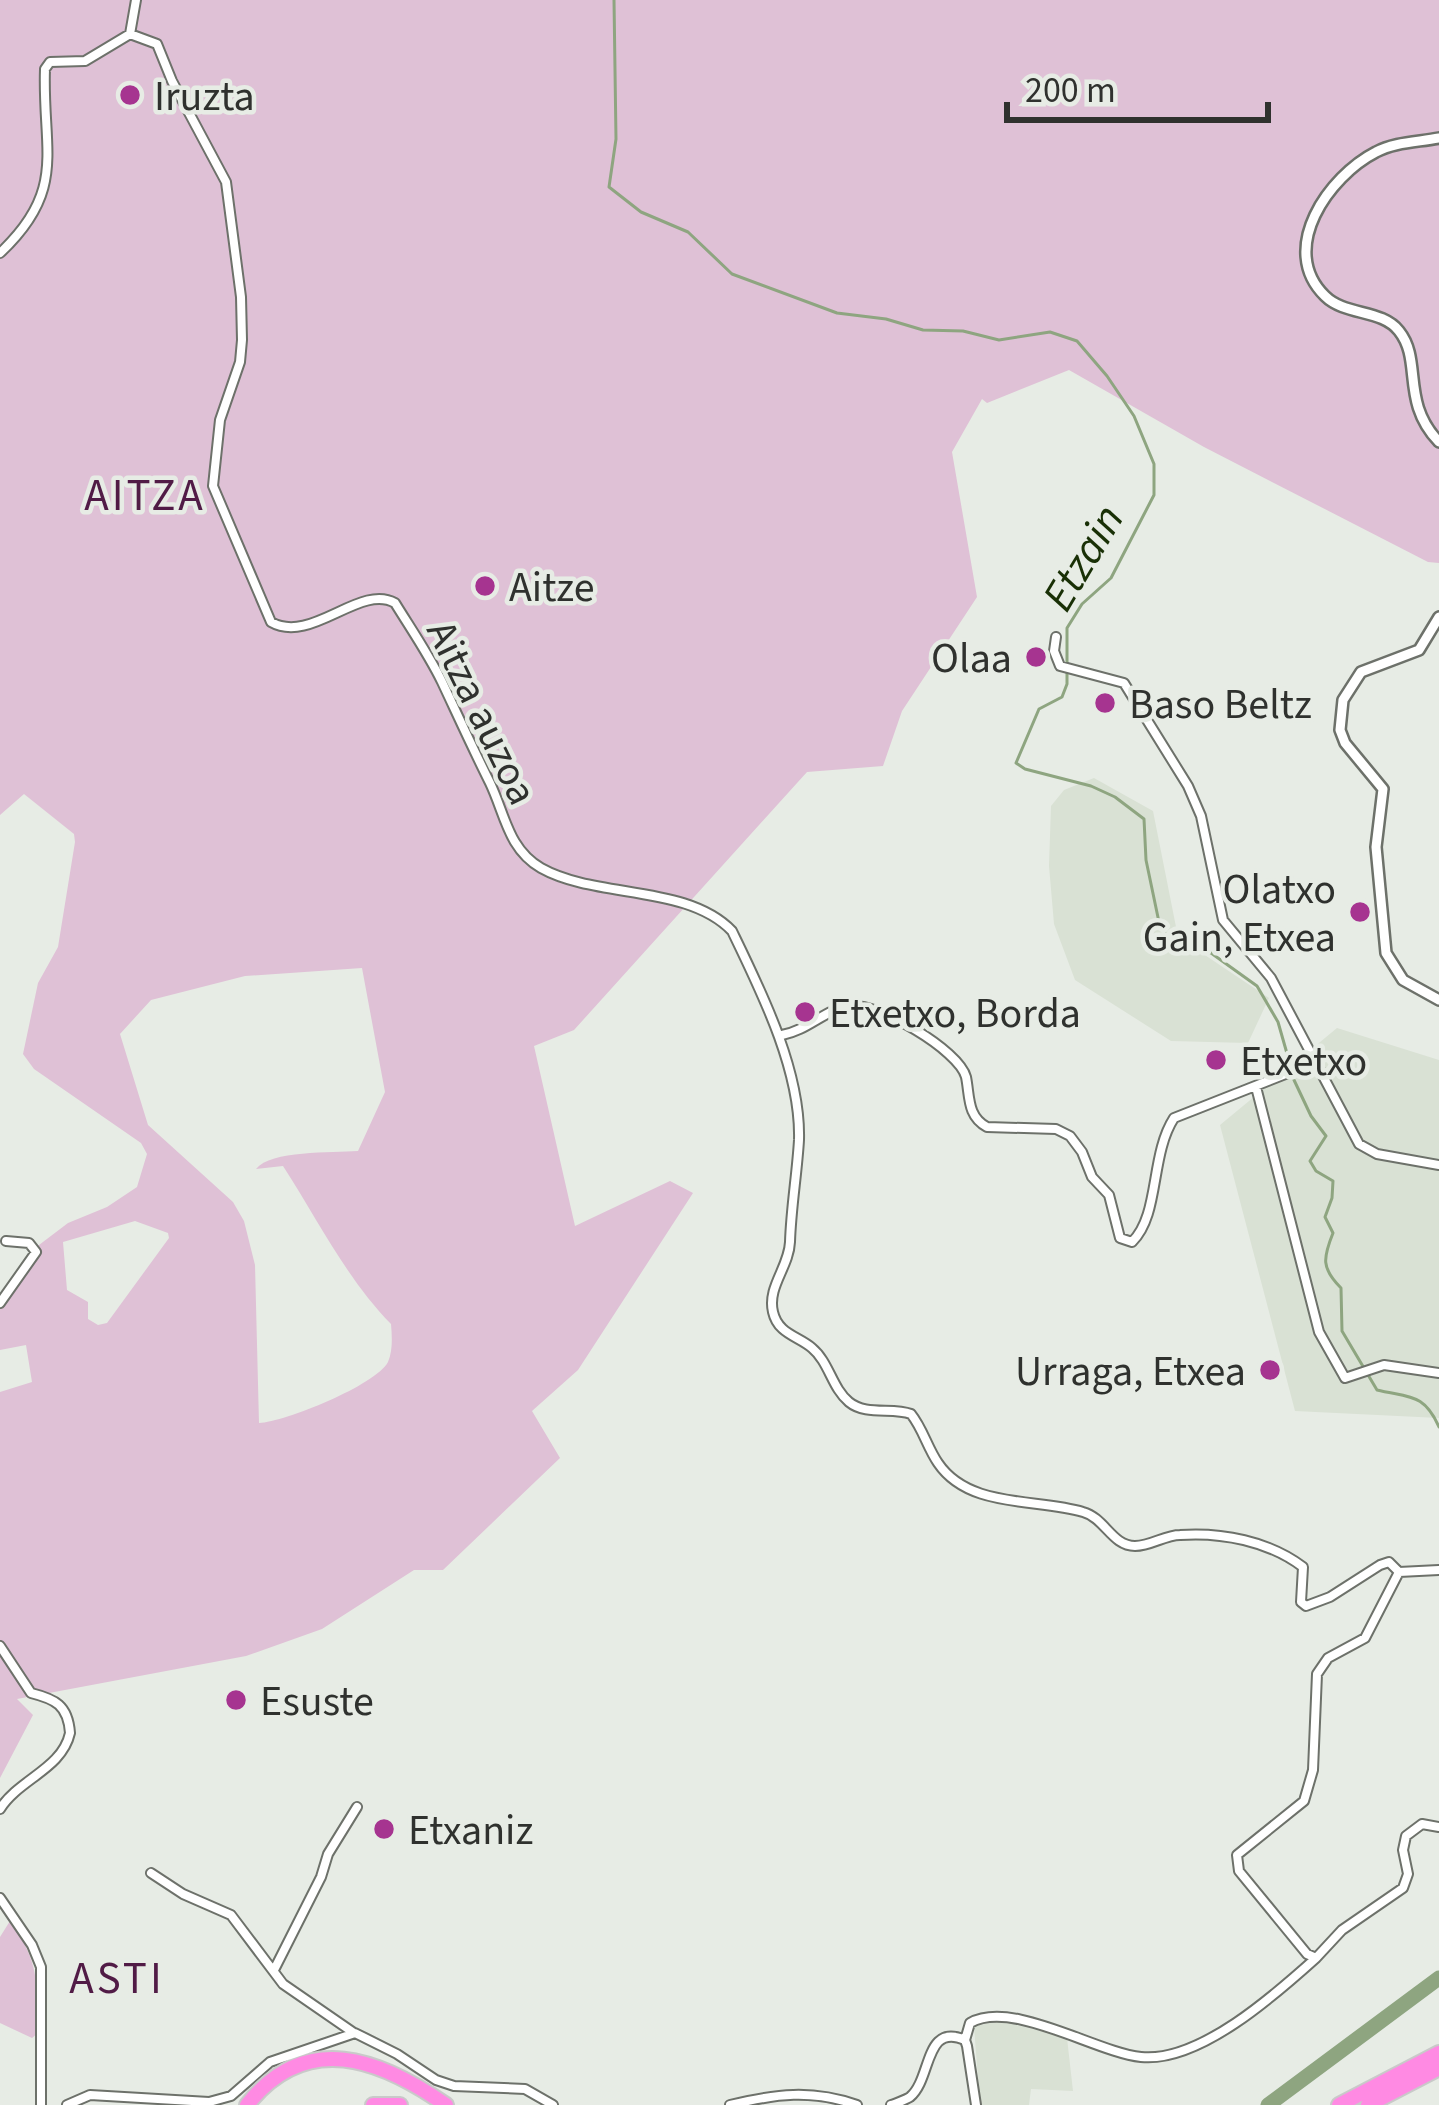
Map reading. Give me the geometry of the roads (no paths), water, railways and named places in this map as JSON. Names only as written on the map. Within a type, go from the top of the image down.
[{"type":"highway","points":[[1339,2105],[1439,2054]]},
{"type":"highway","points":[[247,2105],[264,2085],[287,2070],[310,2061],[344,2058],[391,2072],[446,2105]]},
{"type":"highway","points":[[1368,2105],[1439,2068]]},
{"type":"highway","points":[[373,2105],[400,2105]]},
{"type":"street","points":[[0,253],[36,213],[44,192],[48,166],[45,69],[57,60],[85,61],[130,34],[136,0]]},
{"type":"street","name":"Aitza auzoa","points":[[130,34],[157,44],[226,182],[242,340],[240,362],[220,420],[213,486],[272,622],[281,628],[315,622],[374,597],[395,603],[439,676],[509,834],[524,855],[542,869],[572,879],[660,898],[720,919],[731,931],[782,1035],[797,1108],[790,1257],[772,1292],[772,1309],[785,1332],[813,1348],[850,1403],[911,1414],[939,1465],[983,1494],[1084,1512],[1101,1519],[1124,1544],[1137,1546],[1182,1534],[1236,1537],[1303,1567],[1303,1605],[1311,1607],[1389,1562],[1400,1572]]},
{"type":"street","points":[[1439,138],[1370,154],[1321,204],[1306,233],[1308,268],[1324,296],[1340,308],[1386,321],[1402,336],[1420,420],[1439,442]]},
{"type":"street","points":[[1439,616],[1419,650],[1361,673],[1343,700],[1340,730],[1354,757],[1383,789],[1376,848],[1386,953],[1402,980],[1439,1000]]},
{"type":"street","points":[[1056,637],[1054,651],[1061,666],[1124,683],[1188,786],[1201,816],[1223,920],[1271,978],[1359,1144],[1377,1154],[1439,1165]]},
{"type":"street","points":[[782,1035],[805,1030],[843,1006],[862,1004],[916,1031],[956,1059],[965,1072],[970,1109],[977,1122],[987,1127],[1056,1129],[1070,1136],[1092,1177],[1109,1195],[1120,1238],[1132,1242],[1145,1230],[1162,1138],[1174,1118],[1316,1062]]},
{"type":"street","points":[[1256,1087],[1319,1332],[1345,1378],[1384,1366],[1439,1373]]},
{"type":"street","points":[[0,1303],[36,1252],[29,1244],[5,1240]]},
{"type":"street","points":[[1316,1958],[1286,1931],[1239,1871],[1237,1855],[1304,1801],[1312,1770],[1318,1674],[1328,1658],[1365,1638],[1400,1572],[1439,1570]]},
{"type":"street","points":[[0,1646],[31,1693],[62,1706],[70,1733],[59,1758],[0,1809]]},
{"type":"street","points":[[274,1970],[328,1854],[357,1807]]},
{"type":"street","points":[[976,2105],[965,2040],[970,2023],[980,2017],[1000,2018],[1142,2057],[1167,2054],[1239,2020],[1316,1958],[1342,1930],[1402,1888],[1408,1869],[1404,1840],[1412,1828],[1428,1823],[1439,1827]]},
{"type":"street","points":[[151,1873],[183,1894],[231,1915],[283,1984],[436,2080],[454,2086],[525,2089],[553,2105]]},
{"type":"street","points":[[0,1898],[41,1966],[41,2105]]},
{"type":"street","points":[[67,2105],[90,2096],[209,2102],[231,2096],[270,2062],[355,2033]]},
{"type":"street","points":[[891,2105],[910,2097],[920,2085],[937,2042],[953,2035],[965,2040]]},
{"type":"street","points":[[730,2105],[796,2092],[856,2105]]},
{"type":"waterway","name":"Etzain","points":[[614,0],[616,139],[609,187],[641,212],[688,232],[732,274],[837,313],[999,340],[1050,332],[1077,341],[1134,416],[1154,464],[1154,495],[1111,578],[1082,604],[1067,628],[1067,684],[1062,697],[1039,709],[1016,763],[1091,786],[1144,819],[1146,860],[1160,927],[1173,944],[1211,953],[1257,986],[1278,1022],[1290,1064]]},
{"type":"waterway","name":"Etzain","points":[[1294,1080],[1326,1136],[1310,1161],[1316,1171],[1333,1181],[1325,1217],[1333,1233],[1326,1262],[1341,1288],[1342,1331],[1377,1390],[1421,1402],[1439,1427]]},
{"type":"waterway","points":[[1268,2105],[1439,1978]]},
{"type":"place","name":"Iruzta","points":[[130,95]]},
{"type":"place","name":"Aitze","points":[[485,586]]},
{"type":"place","name":"Olaa","points":[[1036,657]]},
{"type":"place","name":"Baso Beltz","points":[[1105,703]]},
{"type":"place","name":"Olatxo Gain, Etxea","points":[[1360,912]]},
{"type":"place","name":"Etxetxo, Borda","points":[[805,1012]]},
{"type":"place","name":"Etxetxo","points":[[1216,1060]]},
{"type":"place","name":"Urraga, Etxea","points":[[1270,1370]]},
{"type":"place","name":"Esuste","points":[[236,1700]]},
{"type":"place","name":"Etxaniz","points":[[384,1829]]},
{"type":"district","name":"AITZA","points":[[145,494]]},
{"type":"district","name":"ASTI","points":[[117,1977]]}]
